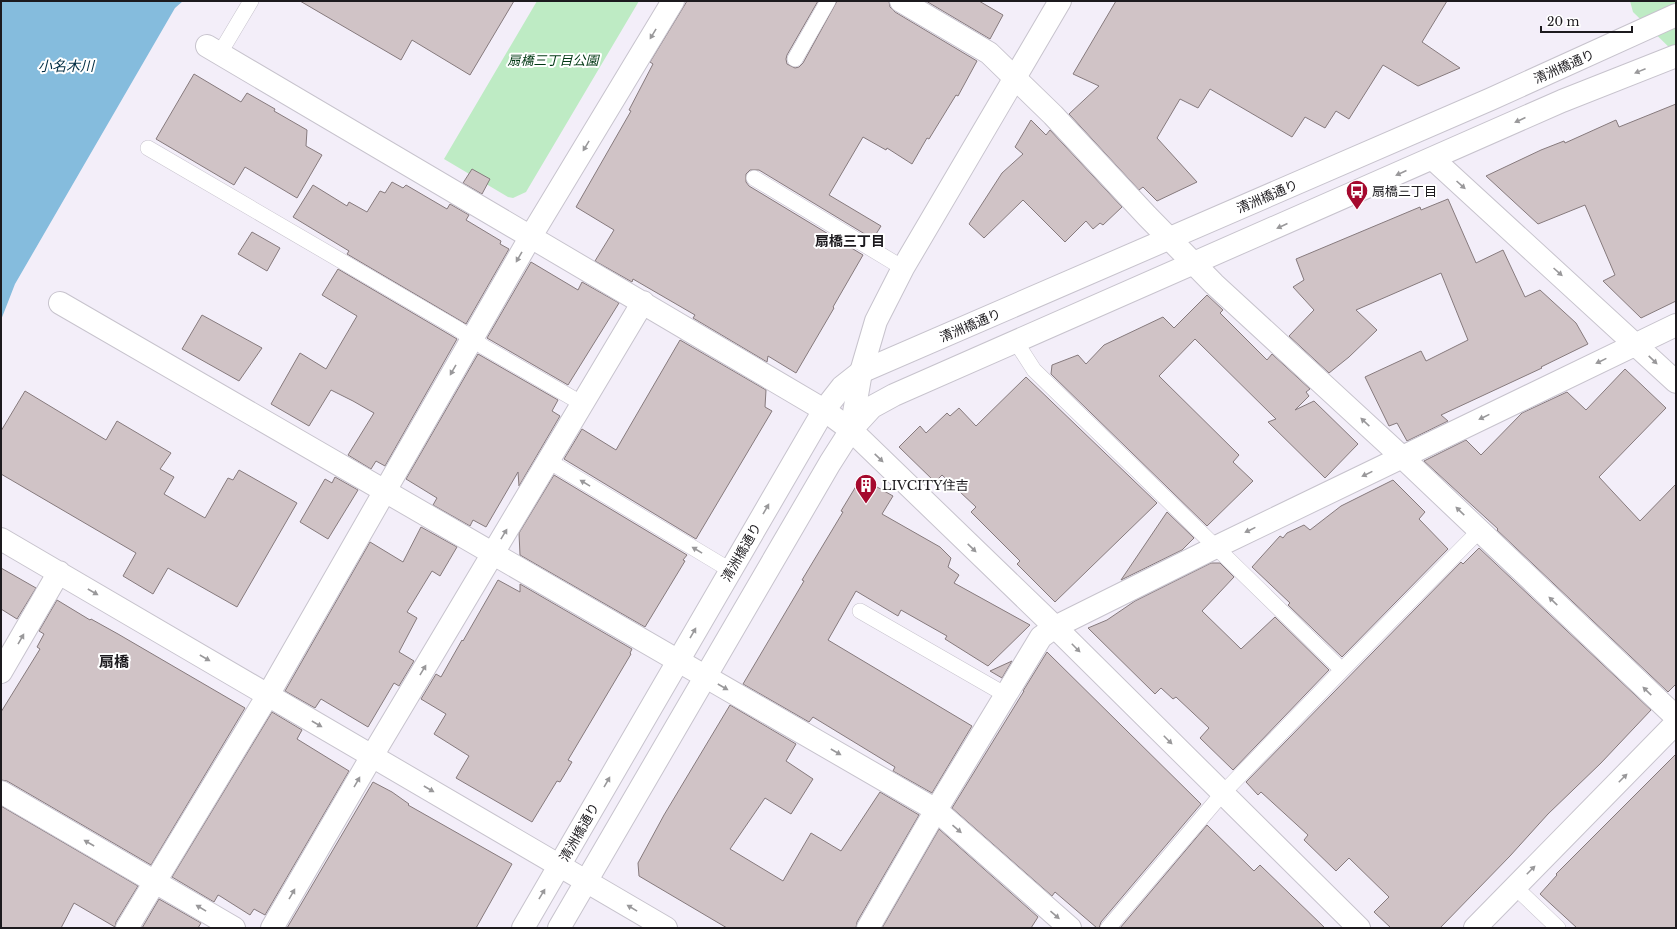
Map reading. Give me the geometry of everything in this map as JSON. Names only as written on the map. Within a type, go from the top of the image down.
[{"type":"street","points":[[127,928],[268,694],[531,236],[673,1]]},
{"type":"street","points":[[901,1],[989,53],[1053,115],[1194,264],[1480,530],[1676,718]]},
{"type":"street","points":[[851,430],[861,372],[876,321],[903,268],[1060,1]]},
{"type":"street","name":"清洲橋通り","points":[[523,928],[677,660],[824,410],[842,387],[861,372],[1497,96],[1676,15]]},
{"type":"street","points":[[214,50],[643,302],[824,410],[851,430],[1054,627],[1359,928]]},
{"type":"street","points":[[559,928],[830,463],[851,430],[872,407],[1562,101],[1676,56]]},
{"type":"street","points":[[1432,159],[1676,382]]},
{"type":"street","points":[[272,928],[547,460],[643,302]]},
{"type":"street","points":[[60,303],[936,810],[1070,928]]},
{"type":"street","points":[[868,928],[936,810],[1041,637],[1054,627],[1216,547],[1676,325]]},
{"type":"street","points":[[1,539],[666,928]]},
{"type":"street","points":[[1,672],[59,572]]},
{"type":"street","points":[[1475,928],[1676,724]]},
{"type":"street","points":[[1,792],[234,928]]},
{"type":"lane","points":[[214,50],[251,1]]},
{"type":"lane","points":[[795,59],[828,1]]},
{"type":"lane","points":[[148,148],[458,329],[471,339],[581,403]]},
{"type":"lane","points":[[754,178],[903,268]]},
{"type":"lane","points":[[1016,342],[1034,370],[1342,670]]},
{"type":"lane","points":[[547,460],[730,570]]},
{"type":"lane","points":[[1108,928],[1222,794],[1480,530]]},
{"type":"lane","points":[[860,611],[1006,695]]},
{"type":"lane","points":[[1515,886],[1558,928]]},
{"type":"green space","name":"扇橋三丁目公園","points":[[537,1],[639,1],[526,192],[513,198],[508,197],[444,159]]},
{"type":"green space","points":[[1630,1],[1676,1],[1676,54],[1633,12]]},
{"type":"water","name":"小名木川","points":[[1,1],[183,1],[175,8],[15,284],[1,320]]},
{"type":"building","points":[[300,1],[514,1],[470,75],[412,40],[401,60]]},
{"type":"building","points":[[687,1],[818,1],[787,55],[787,64],[795,68],[799,67],[803,63],[837,1],[889,1],[890,7],[895,12],[977,61],[958,96],[956,95],[929,139],[927,138],[912,164],[887,148],[886,150],[863,137],[829,195],[881,226],[873,239],[759,170],[750,170],[746,174],[746,182],[749,186],[863,255],[796,373],[768,356],[767,362],[693,318],[695,315],[633,279],[632,282],[595,261],[614,230],[576,207],[631,111],[629,110],[653,64],[650,62]]},
{"type":"building","points":[[926,1],[979,1],[1003,15],[990,39]]},
{"type":"building","points":[[1116,1],[1447,1],[1422,42],[1460,68],[1418,86],[1383,65],[1349,119],[1336,111],[1325,128],[1305,117],[1292,137],[1210,89],[1198,108],[1180,99],[1157,138],[1197,182],[1157,201],[1143,187],[1139,190],[1069,114],[1099,86],[1073,74]]},
{"type":"building","points":[[194,74],[241,102],[247,93],[307,130],[306,146],[322,155],[297,198],[245,167],[234,185],[156,139]]},
{"type":"building","points":[[1676,104],[1676,301],[1641,318],[1603,281],[1615,275],[1585,205],[1538,224],[1486,176],[1541,150],[1564,141],[1565,143],[1616,120],[1619,127]]},
{"type":"building","points":[[1031,120],[1046,135],[1050,130],[1122,207],[1103,225],[1100,223],[1093,229],[1086,221],[1065,242],[1023,200],[984,238],[969,224],[1002,173],[1023,154],[1015,147]]},
{"type":"building","points":[[472,169],[490,179],[482,194],[463,183]]},
{"type":"building","points":[[392,182],[403,188],[406,185],[447,209],[450,204],[469,215],[466,220],[501,241],[500,244],[509,249],[466,324],[347,254],[349,251],[293,217],[313,185],[347,206],[349,202],[367,212],[380,191],[385,193]]},
{"type":"building","points":[[1448,199],[1476,263],[1503,250],[1525,297],[1540,290],[1576,323],[1588,344],[1541,367],[1542,368],[1441,415],[1448,421],[1407,441],[1397,423],[1389,426],[1365,377],[1421,351],[1426,361],[1468,340],[1441,273],[1356,310],[1377,330],[1349,357],[1329,373],[1289,336],[1314,310],[1293,287],[1304,280],[1296,259],[1420,207],[1421,210]]},
{"type":"building","points":[[252,232],[280,248],[267,271],[238,254]]},
{"type":"building","points":[[531,262],[578,290],[582,282],[619,303],[568,385],[487,338]]},
{"type":"building","points":[[338,269],[457,339],[385,466],[376,461],[371,469],[348,455],[374,413],[331,390],[309,426],[271,404],[300,353],[326,369],[357,316],[322,295]]},
{"type":"building","points":[[1207,295],[1223,310],[1220,313],[1267,360],[1272,354],[1310,389],[1306,392],[1309,396],[1295,410],[1314,401],[1358,444],[1325,478],[1268,422],[1276,419],[1195,339],[1159,376],[1239,455],[1233,462],[1253,481],[1207,526],[1051,374],[1052,365],[1078,355],[1086,364],[1104,345],[1163,317],[1174,328]]},
{"type":"building","points":[[202,315],[262,348],[239,381],[182,349]]},
{"type":"building","points":[[680,340],[766,390],[765,407],[772,411],[696,539],[564,459],[582,429],[616,450]]},
{"type":"building","points":[[478,354],[558,400],[552,411],[560,416],[519,486],[518,472],[486,527],[473,520],[470,526],[433,505],[437,498],[406,479]]},
{"type":"building","points":[[1625,369],[1666,408],[1599,477],[1640,521],[1676,484],[1676,684],[1668,692],[1497,530],[1498,529],[1424,461],[1466,440],[1481,455],[1522,413],[1567,392],[1586,410]]},
{"type":"building","points":[[1026,377],[1157,503],[1055,602],[1017,564],[1020,561],[971,512],[976,507],[942,475],[935,482],[899,447],[920,426],[926,433],[947,413],[950,416],[959,408],[976,426]]},
{"type":"building","points":[[25,391],[106,440],[117,421],[171,453],[160,469],[174,477],[164,494],[205,518],[228,478],[233,480],[239,470],[297,503],[237,607],[168,568],[153,594],[123,576],[136,553],[1,474],[1,431]]},
{"type":"building","points":[[554,475],[687,555],[683,560],[685,561],[645,627],[520,555],[519,533]]},
{"type":"building","points":[[335,477],[358,490],[328,539],[300,522],[325,479],[332,483]]},
{"type":"building","points":[[861,478],[893,496],[882,514],[940,547],[951,558],[948,567],[959,575],[954,583],[1030,625],[988,666],[945,639],[947,636],[901,610],[898,616],[856,591],[828,640],[972,726],[932,793],[893,771],[895,767],[813,717],[809,722],[743,684],[804,581],[802,580],[843,512],[841,511]]},
{"type":"building","points":[[1393,480],[1425,512],[1419,519],[1448,549],[1342,657],[1288,605],[1290,603],[1252,567],[1280,536],[1283,538],[1287,533],[1304,525],[1310,530],[1341,506]]},
{"type":"building","points":[[1167,512],[1194,538],[1182,550],[1121,580]]},
{"type":"building","points":[[421,527],[457,547],[440,576],[432,571],[407,612],[417,618],[399,652],[414,661],[399,686],[394,683],[368,727],[321,699],[315,708],[285,691],[370,542],[403,562]]},
{"type":"building","points":[[1479,548],[1651,710],[1601,763],[1548,814],[1510,856],[1440,928],[1391,928],[1374,912],[1389,897],[1349,858],[1336,871],[1304,840],[1308,835],[1261,792],[1258,795],[1246,782],[1461,562],[1463,564]]},
{"type":"building","points":[[1211,563],[1220,563],[1234,577],[1202,611],[1241,649],[1275,617],[1329,670],[1233,770],[1200,738],[1209,728],[1176,697],[1173,699],[1161,688],[1155,694],[1088,628],[1107,620],[1135,601]]},
{"type":"building","points":[[1,568],[36,588],[17,619],[1,609]]},
{"type":"building","points":[[498,580],[520,592],[520,584],[632,649],[631,654],[568,760],[572,762],[560,782],[557,781],[532,822],[456,778],[469,756],[434,734],[446,714],[421,699],[436,674],[441,677]]},
{"type":"building","points":[[57,600],[245,708],[151,865],[7,781],[1,780],[1,712],[40,649],[37,647],[44,634],[39,631]]},
{"type":"building","points":[[1047,652],[1201,804],[1101,922],[1099,928],[1097,928],[1055,892],[1052,896],[952,808]]},
{"type":"building","points":[[1012,661],[1002,678],[990,671]]},
{"type":"building","points":[[730,705],[796,744],[786,761],[813,779],[791,814],[765,798],[730,849],[783,881],[811,833],[841,851],[880,792],[919,815],[857,922],[856,928],[727,928],[639,876],[638,863],[664,815]]},
{"type":"building","points":[[272,712],[302,730],[297,739],[349,771],[265,915],[254,909],[250,915],[218,895],[214,902],[172,877]]},
{"type":"building","points":[[1676,754],[1676,928],[1577,928],[1540,894],[1557,875],[1556,874]]},
{"type":"building","points":[[373,782],[392,792],[409,804],[408,805],[512,864],[476,928],[287,928]]},
{"type":"building","points":[[1,806],[138,886],[116,922],[115,927],[74,903],[61,928],[1,928]]},
{"type":"building","points":[[1207,825],[1254,871],[1260,865],[1325,928],[1120,928]]},
{"type":"building","points":[[939,829],[1038,917],[1031,928],[882,928]]},
{"type":"building","points":[[159,899],[201,923],[198,928],[142,928]]},
{"type":"place","name":"扇橋三丁目","points":[[1357,210]]},
{"type":"place","name":"LIVCITY住吉","points":[[866,504]]},
{"type":"district","name":"扇橋三丁目","points":[[850,241]]},
{"type":"district","name":"扇橋","points":[[114,662]]}]
